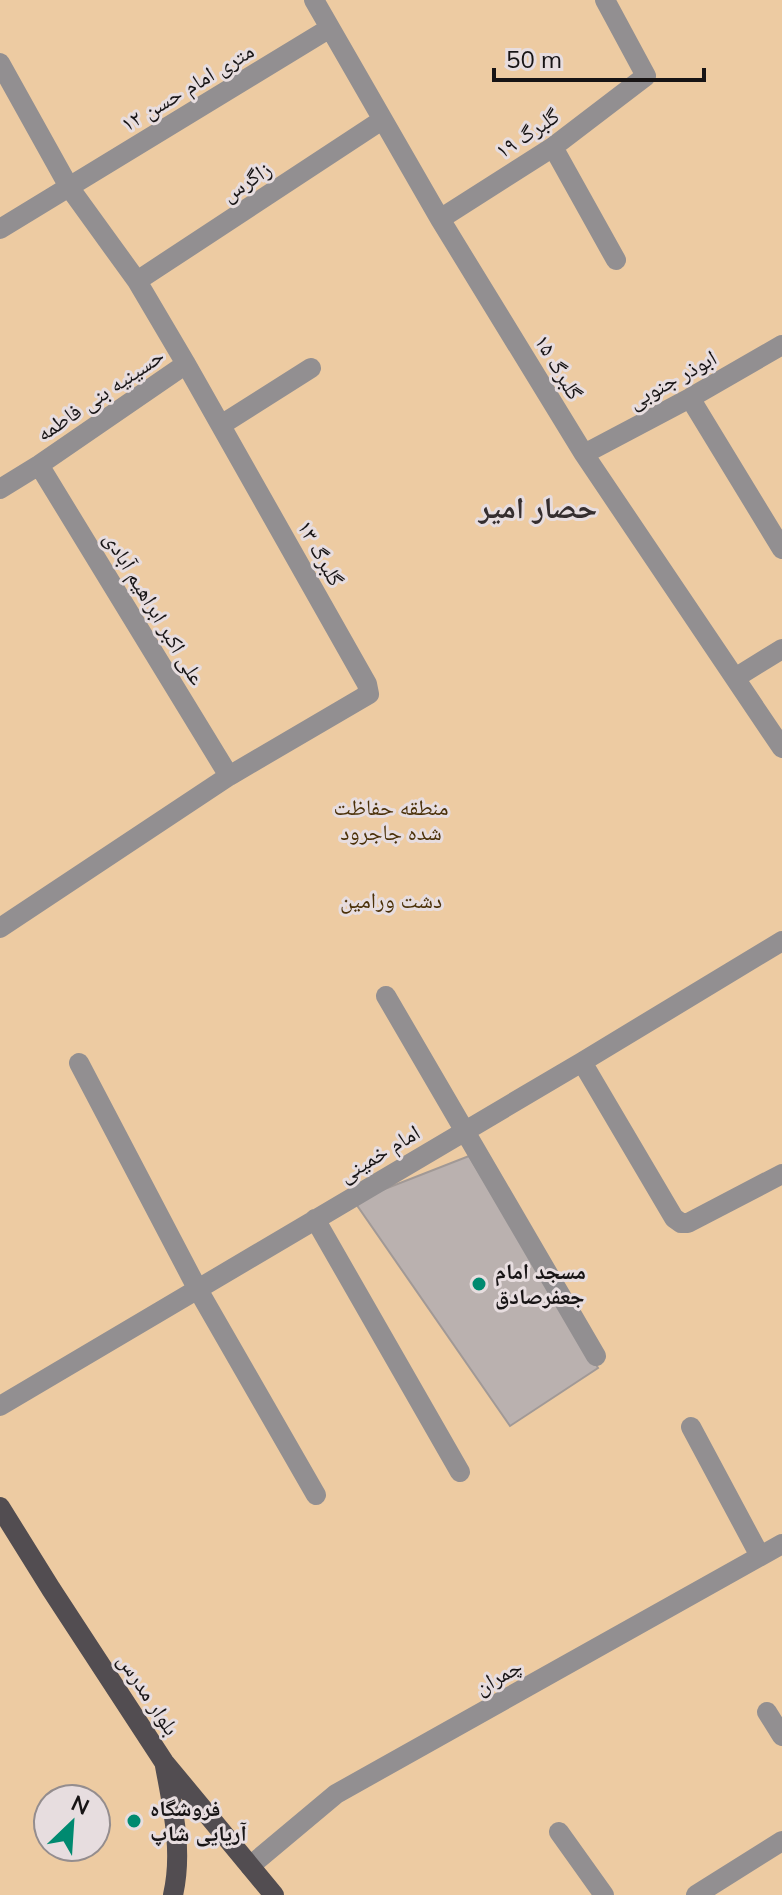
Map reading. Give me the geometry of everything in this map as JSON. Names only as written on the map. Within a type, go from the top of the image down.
[{"type":"main road","name":"بلوار مدرس","points":[[0,1507],[164,1762],[274,1895]]},
{"type":"main road","points":[[164,1762],[177,1842],[178,1873],[173,1895]]},
{"type":"street","name":"گلبرگ ۱۵","points":[[314,0],[440,219],[584,454],[782,748]]},
{"type":"street","name":"گلبرگ ۱۹","points":[[440,219],[553,147],[646,76],[605,0]]},
{"type":"street","name":"۱۲ متری امام حسن","points":[[0,229],[330,28]]},
{"type":"street","name":"گلبرگ ۱۳","points":[[0,63],[69,187],[137,281],[186,364],[367,684],[369,694],[229,776],[0,928]]},
{"type":"street","name":"زاگرس","points":[[137,281],[382,120]]},
{"type":"street","points":[[553,147],[616,260]]},
{"type":"street","name":"ابوذر جنوبی","points":[[584,454],[782,345]]},
{"type":"street","name":"حسینیه بنی فاطمه","points":[[0,489],[186,364]]},
{"type":"street","points":[[221,425],[311,368]]},
{"type":"street","points":[[690,398],[782,549]]},
{"type":"street","name":"علی اکبر ابراهیم آبادی","points":[[39,465],[229,776]]},
{"type":"street","points":[[735,678],[782,649]]},
{"type":"street","name":"امام خمینی","points":[[0,1406],[782,941]]},
{"type":"street","points":[[386,996],[596,1356]]},
{"type":"street","points":[[582,1062],[674,1218],[681,1223],[688,1223],[782,1174]]},
{"type":"street","points":[[79,1063],[197,1288],[316,1495]]},
{"type":"street","points":[[315,1219],[460,1472]]},
{"type":"street","points":[[691,1427],[760,1556]]},
{"type":"street","name":"چمران","points":[[250,1866],[336,1794],[782,1544]]},
{"type":"street","points":[[767,1712],[782,1736]]},
{"type":"street","points":[[559,1832],[604,1895]]},
{"type":"street","points":[[696,1895],[782,1841]]},
{"type":"green space","name":"منطقه حفاظت شده جاجرود","points":[[0,0],[782,0],[782,1895],[0,1895]]},
{"type":"building","name":"مسجد امام جعفرصادق","points":[[469,1156],[598,1368],[510,1426],[354,1201]]},
{"type":"place","name":"مسجد امام جعفرصادق","points":[[479,1284]]},
{"type":"place","name":"فروشگاه آریایی شاپ","points":[[134,1821]]},
{"type":"district","name":"حصار امیر","points":[[538,507]]},
{"type":"park label","name":"دشت ورامین","points":[[391,900]]}]
